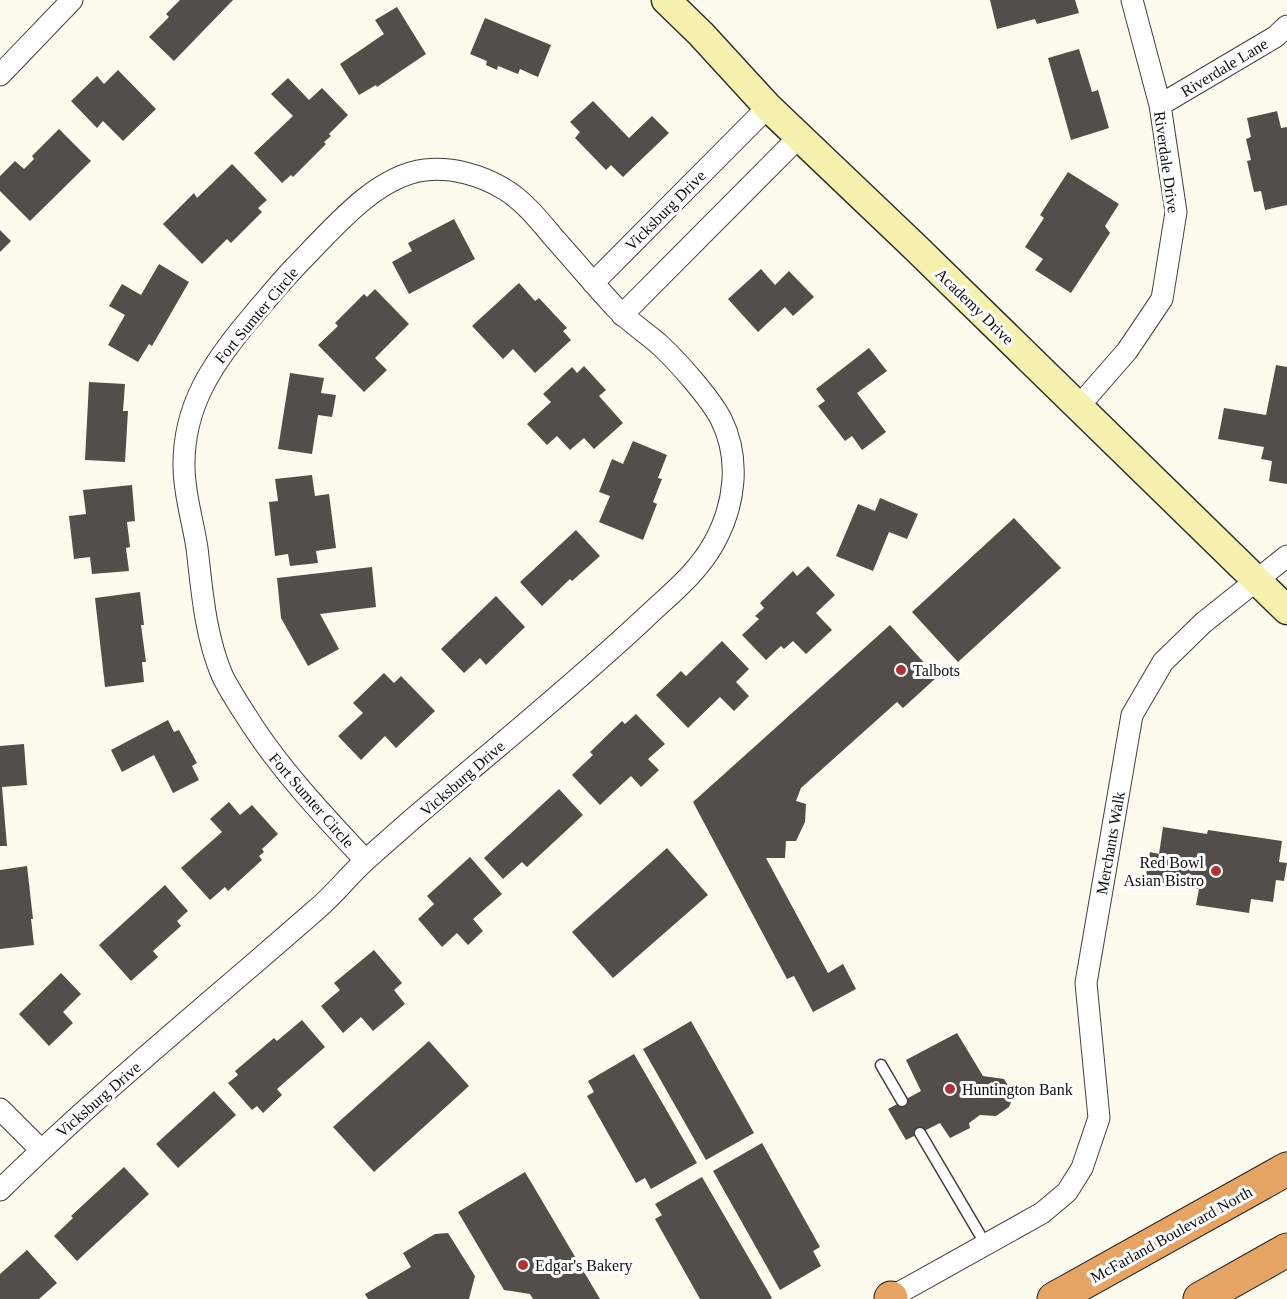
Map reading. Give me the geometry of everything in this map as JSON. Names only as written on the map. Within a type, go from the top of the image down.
[{"type":"highway","name":"McFarland Boulevard North","points":[[1054,1299],[1287,1169]]},
{"type":"highway","points":[[1200,1299],[1287,1250]]},
{"type":"street","points":[[0,75],[72,0]]},
{"type":"street","name":"Academy Drive","points":[[666,0],[701,34],[768,107],[1287,610]]},
{"type":"street","name":"Riverdale Drive","points":[[1079,406],[1127,351],[1162,299],[1176,212],[1160,105],[1132,0]]},
{"type":"street","name":"Riverdale Lane","points":[[1160,105],[1275,37],[1287,26]]},
{"type":"street","name":"Vicksburg Drive","points":[[0,1190],[40,1150],[280,939],[322,905],[366,860],[590,669],[700,566],[729,510],[734,479],[731,447],[720,418],[702,393],[663,348],[622,315],[593,283],[768,107]]},
{"type":"street","points":[[622,315],[799,137]]},
{"type":"street","name":"Fort Sumter Circle","points":[[366,860],[308,799],[269,751],[222,674],[206,617],[184,469],[185,438],[193,406],[206,377],[224,350],[282,280],[368,196],[393,180],[422,170],[452,170],[481,177],[508,191],[530,210],[593,283]]},
{"type":"street","name":"Merchants Walk","points":[[890,1299],[1042,1213],[1066,1192],[1087,1155],[1099,1118],[1086,983],[1132,715],[1163,662],[1203,623],[1287,556]]},
{"type":"street","points":[[0,1109],[40,1150]]},
{"type":"lane","points":[[881,1065],[902,1101]]},
{"type":"lane","points":[[920,1133],[986,1245]]},
{"type":"building","points":[[180,0],[233,0],[174,61],[149,37],[169,17],[166,14]]},
{"type":"building","points":[[990,0],[1075,0],[1079,13],[1037,24],[1035,19],[997,29]]},
{"type":"building","points":[[397,7],[426,54],[377,87],[376,85],[359,95],[340,64],[384,34],[375,20]]},
{"type":"building","points":[[485,18],[551,45],[538,77],[520,69],[518,74],[498,66],[497,70],[486,65],[487,61],[470,54]]},
{"type":"building","points":[[1079,49],[1092,92],[1098,90],[1109,128],[1071,140],[1048,58]]},
{"type":"building","points":[[118,70],[156,109],[123,141],[103,121],[97,128],[71,101],[97,76],[104,84]]},
{"type":"building","points":[[288,78],[309,100],[322,88],[348,115],[329,134],[331,136],[324,142],[326,144],[293,177],[291,175],[282,183],[254,153],[293,116],[271,94]]},
{"type":"building","points":[[593,101],[629,138],[652,116],[669,133],[623,177],[611,165],[606,170],[575,138],[580,132],[570,122]]},
{"type":"building","points":[[1277,111],[1281,128],[1287,127],[1287,205],[1265,210],[1261,191],[1254,192],[1247,161],[1251,160],[1246,139],[1251,137],[1247,118]]},
{"type":"building","points":[[59,129],[91,161],[30,221],[0,191],[0,176],[15,161],[24,169],[34,159],[32,156]]},
{"type":"building","points":[[232,164],[267,200],[258,208],[262,212],[231,243],[227,239],[202,264],[163,224],[194,193],[197,198]]},
{"type":"building","points":[[1068,172],[1119,204],[1105,226],[1110,233],[1071,293],[1035,270],[1043,259],[1025,247],[1044,218],[1040,215]]},
{"type":"building","points":[[454,219],[475,259],[409,294],[392,262],[412,251],[408,243]]},
{"type":"building","points":[[0,230],[11,241],[0,252]]},
{"type":"building","points":[[159,264],[189,282],[152,346],[149,344],[138,362],[108,345],[125,315],[109,306],[122,284],[141,295]]},
{"type":"building","points":[[761,269],[775,285],[789,271],[814,297],[793,316],[785,307],[758,332],[728,299]]},
{"type":"building","points":[[519,283],[535,301],[539,298],[567,328],[563,331],[571,340],[535,373],[513,349],[503,359],[472,326]]},
{"type":"building","points":[[375,289],[409,324],[375,358],[387,370],[364,392],[318,345],[338,326],[335,323],[364,294],[367,297]]},
{"type":"building","points":[[869,348],[887,371],[857,393],[886,432],[862,450],[852,436],[845,441],[818,406],[825,401],[816,389]]},
{"type":"building","points":[[1276,365],[1287,367],[1287,484],[1269,481],[1272,461],[1261,459],[1264,447],[1218,439],[1224,408],[1266,415]]},
{"type":"building","points":[[584,366],[606,390],[599,396],[623,423],[594,449],[584,438],[570,450],[557,436],[547,445],[527,424],[551,402],[543,394],[572,367],[577,373]]},
{"type":"building","points":[[290,373],[324,378],[321,393],[336,395],[332,417],[318,415],[312,454],[278,449]]},
{"type":"building","points":[[89,382],[125,384],[123,411],[128,411],[125,462],[85,460]]},
{"type":"building","points":[[633,441],[667,455],[658,478],[662,479],[653,502],[657,504],[643,540],[599,522],[610,496],[599,492],[612,459],[623,464]]},
{"type":"building","points":[[312,475],[315,496],[329,494],[336,548],[316,551],[318,563],[290,566],[288,554],[275,556],[269,502],[278,501],[275,479]]},
{"type":"building","points":[[132,485],[135,521],[127,522],[130,547],[126,548],[129,571],[92,574],[90,557],[74,559],[69,516],[86,514],[83,490]]},
{"type":"building","points":[[880,498],[918,514],[907,539],[889,532],[873,571],[836,556],[858,504],[875,511]]},
{"type":"building","points":[[1014,518],[1061,568],[958,662],[912,612]]},
{"type":"building","points":[[576,530],[600,556],[572,581],[570,579],[542,606],[520,582]]},
{"type":"building","points":[[808,566],[835,595],[816,613],[832,630],[806,654],[793,641],[784,649],[781,646],[766,660],[742,635],[759,619],[755,616],[764,608],[760,603],[793,571],[797,576]]},
{"type":"building","points":[[372,567],[376,607],[320,614],[339,649],[308,666],[281,618],[277,578]]},
{"type":"building","points":[[140,592],[144,625],[141,625],[146,662],[142,662],[144,682],[105,687],[95,598]]},
{"type":"building","points":[[496,596],[525,627],[486,665],[480,658],[464,673],[441,649]]},
{"type":"building","points":[[890,625],[937,677],[903,708],[897,702],[801,788],[796,801],[806,804],[805,822],[796,841],[786,841],[785,858],[766,858],[828,973],[843,964],[856,989],[813,1012],[794,976],[787,979],[693,802]]},
{"type":"building","points":[[722,641],[749,669],[736,682],[749,696],[734,711],[720,697],[688,728],[656,695],[681,671],[686,676]]},
{"type":"building","points":[[384,673],[394,683],[401,676],[435,711],[396,748],[385,736],[361,760],[338,736],[363,713],[353,703]]},
{"type":"building","points":[[636,714],[665,744],[648,759],[659,770],[641,787],[631,776],[600,805],[572,775],[593,755],[590,752],[622,721],[625,724]]},
{"type":"building","points":[[168,720],[174,732],[179,730],[197,763],[192,766],[199,780],[173,793],[154,755],[122,772],[111,750]]},
{"type":"building","points":[[24,744],[27,785],[2,787],[7,846],[0,846],[0,746]]},
{"type":"building","points":[[559,789],[583,815],[527,867],[522,862],[503,879],[484,858]]},
{"type":"building","points":[[229,802],[240,815],[252,805],[278,834],[262,849],[264,852],[259,856],[262,860],[228,891],[225,887],[210,900],[181,868],[222,832],[210,819]]},
{"type":"building","name":"Red Bowl Asian Bistro","points":[[1163,827],[1207,834],[1208,830],[1282,841],[1279,862],[1287,863],[1284,881],[1276,880],[1273,902],[1251,899],[1249,913],[1196,905],[1199,889],[1145,880],[1150,852],[1159,854]]},
{"type":"building","points":[[667,848],[708,895],[613,978],[572,932]]},
{"type":"building","points":[[470,857],[502,894],[473,919],[483,931],[468,945],[457,933],[442,947],[418,919],[434,904],[427,896]]},
{"type":"building","points":[[27,866],[34,945],[0,949],[0,870]]},
{"type":"building","points":[[165,885],[188,911],[177,921],[181,926],[153,951],[158,957],[131,981],[99,945]]},
{"type":"building","points":[[374,950],[402,983],[394,990],[405,1004],[373,1031],[361,1017],[343,1033],[321,1006],[340,990],[334,983]]},
{"type":"building","points":[[61,973],[81,994],[63,1012],[73,1023],[49,1046],[19,1014]]},
{"type":"building","points":[[302,1020],[325,1047],[277,1089],[282,1095],[263,1113],[257,1106],[252,1110],[228,1083],[238,1075],[235,1071],[274,1038],[277,1041]]},
{"type":"building","points":[[691,1021],[754,1133],[706,1160],[643,1049]]},
{"type":"building","points":[[957,1033],[983,1076],[1004,1079],[1014,1095],[1009,1107],[996,1116],[980,1115],[969,1123],[970,1128],[950,1138],[940,1123],[906,1140],[888,1109],[921,1091],[906,1060]]},
{"type":"building","points":[[429,1041],[469,1086],[374,1172],[333,1127]]},
{"type":"building","points":[[634,1054],[697,1163],[651,1189],[645,1178],[636,1183],[587,1096],[594,1092],[588,1081]]},
{"type":"building","points":[[214,1091],[236,1115],[178,1168],[156,1144]]},
{"type":"building","points":[[762,1143],[820,1247],[813,1251],[821,1266],[780,1290],[713,1171]]},
{"type":"building","points":[[124,1167],[149,1194],[77,1261],[54,1236],[73,1218],[71,1216]]},
{"type":"building","points":[[525,1172],[600,1299],[533,1299],[530,1294],[504,1290],[458,1212]]},
{"type":"building","points":[[702,1177],[772,1298],[700,1299],[655,1219],[662,1215],[655,1204]]},
{"type":"building","points":[[448,1233],[475,1276],[469,1299],[368,1299],[365,1294],[411,1267],[403,1253],[435,1234]]},
{"type":"building","points":[[27,1250],[57,1283],[39,1299],[0,1299],[0,1274]]},
{"type":"place","name":"Talbots","points":[[901,670]]},
{"type":"place","name":"Red Bowl Asian Bistro","points":[[1216,871]]},
{"type":"place","name":"Huntington Bank","points":[[950,1089]]},
{"type":"place","name":"Edgar's Bakery","points":[[523,1265]]}]
